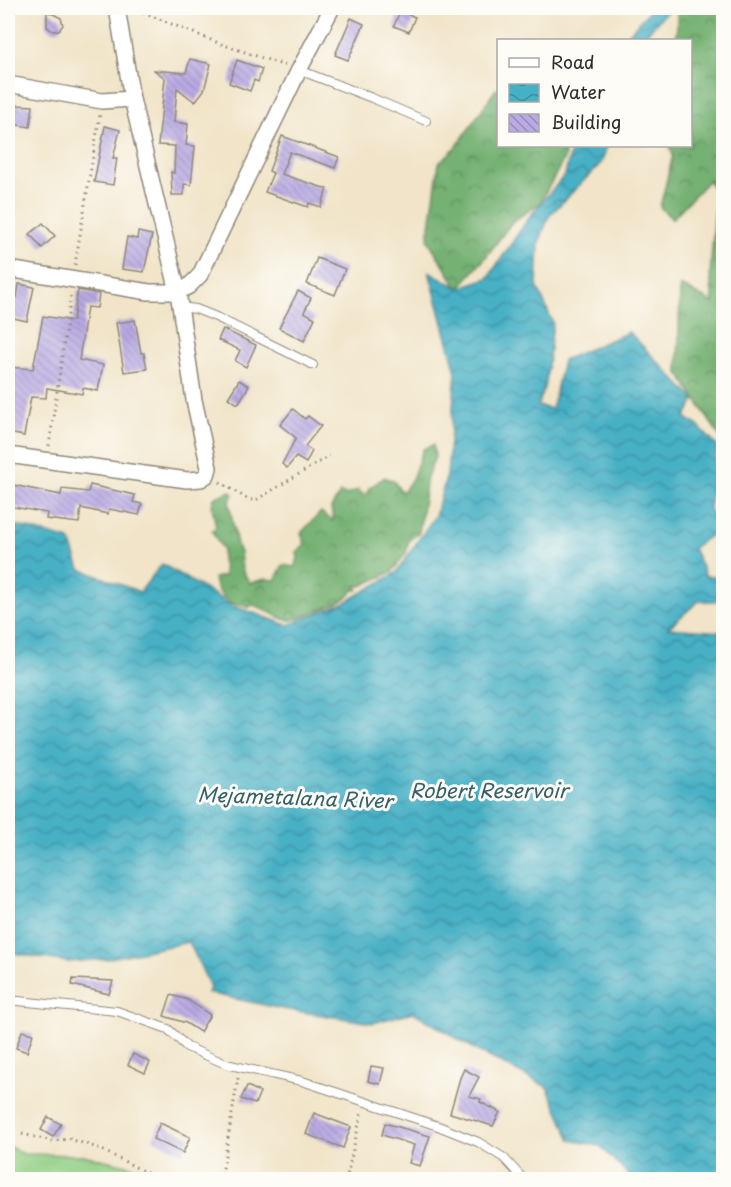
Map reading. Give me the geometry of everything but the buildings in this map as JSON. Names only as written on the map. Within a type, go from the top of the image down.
[{"type":"street","points":[[8,455],[187,480],[201,479],[207,475],[209,468],[194,400],[179,300],[132,99],[121,8]]},
{"type":"street","points":[[179,300],[200,275],[299,70],[332,8]]},
{"type":"street","points":[[8,84],[102,100],[132,99]]},
{"type":"street","points":[[8,269],[149,292],[179,300]]},
{"type":"lane","points":[[299,70],[426,121]]},
{"type":"lane","points":[[179,300],[313,365]]},
{"type":"lane","points":[[8,1000],[117,1011],[168,1029],[187,1047],[240,1068],[302,1081],[438,1126],[478,1142],[504,1158],[524,1179]]},
{"type":"path","points":[[121,8],[299,70]]},
{"type":"path","points":[[207,475],[249,500],[256,500],[328,456]]},
{"type":"path","points":[[221,1179],[240,1068]]},
{"type":"path","points":[[346,1179],[364,1101]]},
{"type":"path","points":[[22,1134],[53,1141],[70,1139],[98,1148],[161,1179]]},
{"type":"green space","points":[[678,8],[723,8],[723,497],[714,492],[722,440],[678,372],[680,285],[713,303],[710,275],[716,198],[709,180],[672,219],[660,207],[673,155],[669,147],[692,147],[692,39],[676,39]]},
{"type":"green space","points":[[496,89],[497,147],[564,147],[565,157],[540,203],[512,222],[458,289],[428,240],[439,163],[457,146]]},
{"type":"green space","points":[[433,445],[435,457],[427,477],[419,533],[409,540],[406,553],[392,572],[357,586],[358,590],[353,590],[340,602],[293,620],[280,618],[257,606],[252,605],[248,608],[234,604],[220,594],[214,578],[224,576],[223,550],[212,531],[216,527],[212,506],[214,498],[230,491],[233,494],[229,503],[237,545],[242,570],[250,583],[266,579],[275,580],[283,565],[294,567],[298,559],[297,552],[305,544],[301,533],[321,512],[331,520],[333,519],[331,508],[340,493],[346,495],[358,490],[365,496],[369,488],[385,477],[394,481],[400,490],[404,491],[412,479],[423,449]]},
{"type":"green space","points":[[8,1146],[23,1154],[83,1155],[140,1168],[142,1179],[8,1179]]},
{"type":"water","points":[[652,8],[668,8],[642,39],[624,39]]},
{"type":"water","name":"Robert Reservoir","points":[[572,147],[607,147],[602,162],[549,216],[539,243],[537,286],[553,323],[546,382],[538,406],[552,409],[563,360],[629,332],[695,400],[685,417],[698,426],[717,446],[709,509],[721,528],[693,548],[706,576],[723,577],[723,601],[699,601],[668,628],[723,632],[723,1179],[684,1179],[679,1172],[676,1179],[631,1179],[600,1146],[571,1140],[547,1087],[478,1051],[413,1012],[373,1023],[283,1009],[208,993],[210,987],[189,942],[106,959],[67,962],[8,952],[8,523],[70,540],[80,569],[140,592],[162,564],[233,606],[288,625],[346,602],[396,573],[435,516],[447,475],[456,372],[429,271],[458,288],[488,278],[530,216],[565,175]]},
{"type":"water label","name":"Mejametalana River","points":[[295,797]]}]
